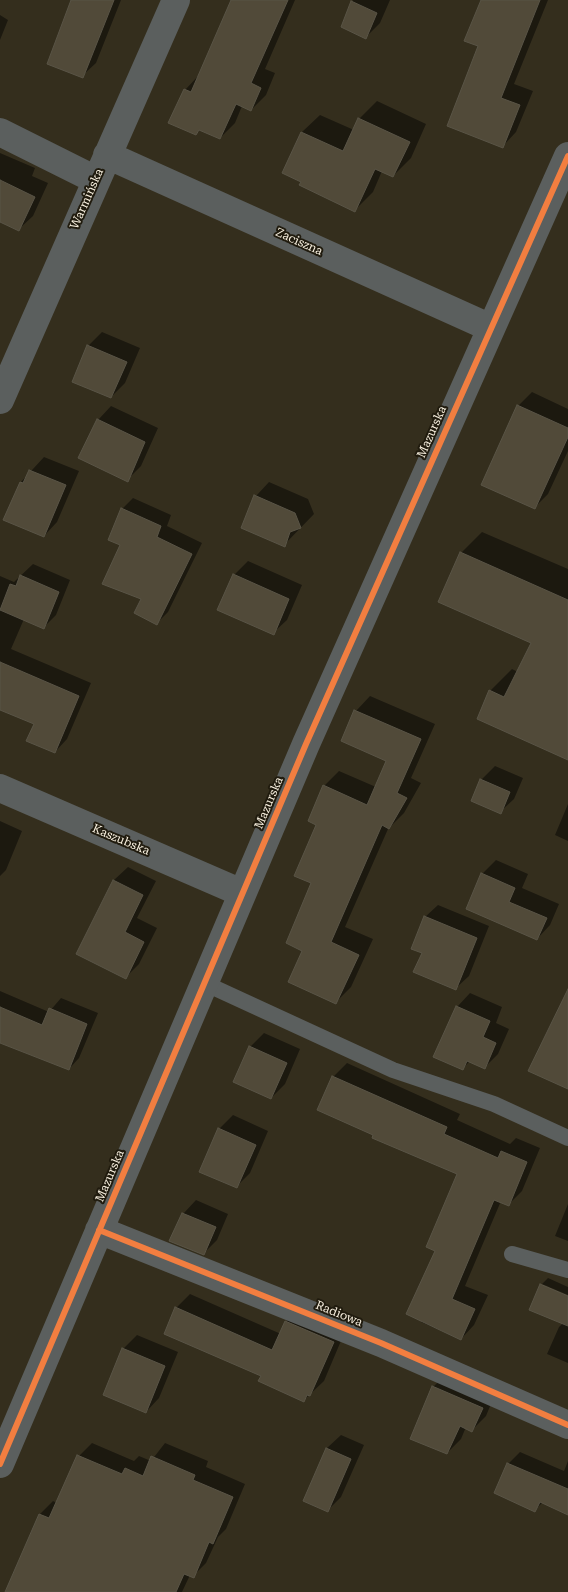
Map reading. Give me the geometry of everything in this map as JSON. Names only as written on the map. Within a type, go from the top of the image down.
[{"type":"street","name":"Warmińska","points":[[0,400],[106,155],[176,0]]},
{"type":"street","points":[[0,132],[96,180]]},
{"type":"street","name":"Zaciszna","points":[[106,155],[491,328]]},
{"type":"street","name":"Mazurska","points":[[0,1464],[310,735],[568,156]]},
{"type":"street","name":"Kaszubska","points":[[0,788],[242,893]]},
{"type":"street","name":"Radiowa","points":[[99,1230],[381,1343],[568,1426]]},
{"type":"lane","points":[[204,983],[393,1070],[494,1104],[568,1138]]},
{"type":"lane","points":[[512,1254],[568,1270]]},
{"type":"building","points":[[71,0],[114,0],[83,78],[47,64]]},
{"type":"building","points":[[231,0],[288,0],[251,83],[261,88],[251,111],[236,104],[220,139],[199,130],[196,135],[168,123],[184,89],[191,92]]},
{"type":"building","points":[[481,0],[540,0],[501,98],[520,105],[503,148],[447,126],[478,46],[464,41]]},
{"type":"building","points":[[351,1],[377,13],[366,39],[341,27]]},
{"type":"building","points":[[358,118],[410,142],[393,177],[375,169],[355,212],[299,185],[301,182],[282,173],[301,132],[343,151]]},
{"type":"building","points":[[0,180],[35,197],[19,231],[0,222]]},
{"type":"building","points":[[87,345],[127,362],[111,398],[72,382]]},
{"type":"building","points":[[517,405],[568,428],[568,437],[535,509],[481,485]]},
{"type":"building","points":[[97,419],[145,442],[128,482],[78,458]]},
{"type":"building","points":[[29,470],[66,485],[44,537],[3,520],[20,482],[23,483]]},
{"type":"building","points":[[254,495],[295,513],[301,528],[290,532],[285,547],[241,528]]},
{"type":"building","points":[[121,508],[161,526],[157,537],[192,554],[157,625],[134,613],[141,599],[102,584],[120,545],[108,540]]},
{"type":"building","points":[[460,552],[568,600],[568,760],[477,719],[489,690],[504,697],[531,643],[438,602]]},
{"type":"building","points":[[233,574],[289,599],[274,635],[217,610]]},
{"type":"building","points":[[20,575],[59,592],[44,629],[0,610],[10,584],[16,586]]},
{"type":"building","points":[[0,662],[79,696],[55,753],[26,741],[34,724],[0,710]]},
{"type":"building","points":[[354,710],[421,739],[397,793],[407,798],[389,829],[382,825],[331,942],[359,955],[336,1004],[288,982],[302,951],[286,943],[311,883],[294,876],[316,825],[308,821],[323,785],[367,805],[386,761],[341,741]]},
{"type":"building","points":[[480,779],[510,792],[501,814],[471,801]]},
{"type":"building","points":[[481,873],[515,888],[509,902],[547,918],[537,940],[466,909]]},
{"type":"building","points":[[113,880],[143,895],[125,932],[144,942],[126,979],[76,954]]},
{"type":"building","points":[[424,916],[477,938],[456,990],[413,972],[422,953],[411,949]]},
{"type":"building","points":[[568,989],[568,1089],[528,1071]]},
{"type":"building","points":[[456,1006],[490,1021],[483,1037],[496,1043],[485,1069],[467,1061],[463,1070],[433,1057]]},
{"type":"building","points":[[0,1007],[42,1025],[49,1008],[87,1024],[69,1070],[0,1043]]},
{"type":"building","points":[[249,1046],[287,1063],[271,1099],[233,1082]]},
{"type":"building","points":[[332,1076],[447,1127],[444,1134],[498,1158],[501,1151],[527,1162],[509,1206],[494,1200],[452,1299],[475,1309],[461,1340],[406,1314],[435,1251],[426,1247],[457,1174],[372,1138],[373,1135],[317,1110]]},
{"type":"building","points":[[218,1128],[256,1145],[237,1188],[199,1172]]},
{"type":"building","points":[[182,1213],[216,1227],[204,1255],[169,1241]]},
{"type":"building","points":[[540,1284],[568,1296],[568,1326],[529,1310]]},
{"type":"building","points":[[175,1307],[272,1350],[285,1321],[334,1342],[310,1396],[307,1395],[304,1402],[258,1381],[261,1376],[164,1334]]},
{"type":"building","points":[[122,1348],[165,1366],[146,1413],[103,1395]]},
{"type":"building","points":[[432,1386],[483,1408],[472,1432],[460,1426],[447,1454],[410,1439]]},
{"type":"building","points":[[326,1448],[351,1459],[328,1512],[303,1501]]},
{"type":"building","points":[[77,1455],[122,1474],[125,1468],[143,1476],[151,1456],[195,1475],[193,1480],[233,1497],[213,1544],[209,1542],[194,1578],[184,1574],[176,1592],[5,1592],[39,1514],[49,1518]]},
{"type":"building","points":[[507,1463],[568,1489],[568,1515],[540,1502],[535,1512],[494,1493]]},
{"type":"cycle path","points":[[0,1464],[306,744],[568,156]]},
{"type":"cycle path","points":[[99,1230],[381,1343],[568,1425]]}]
